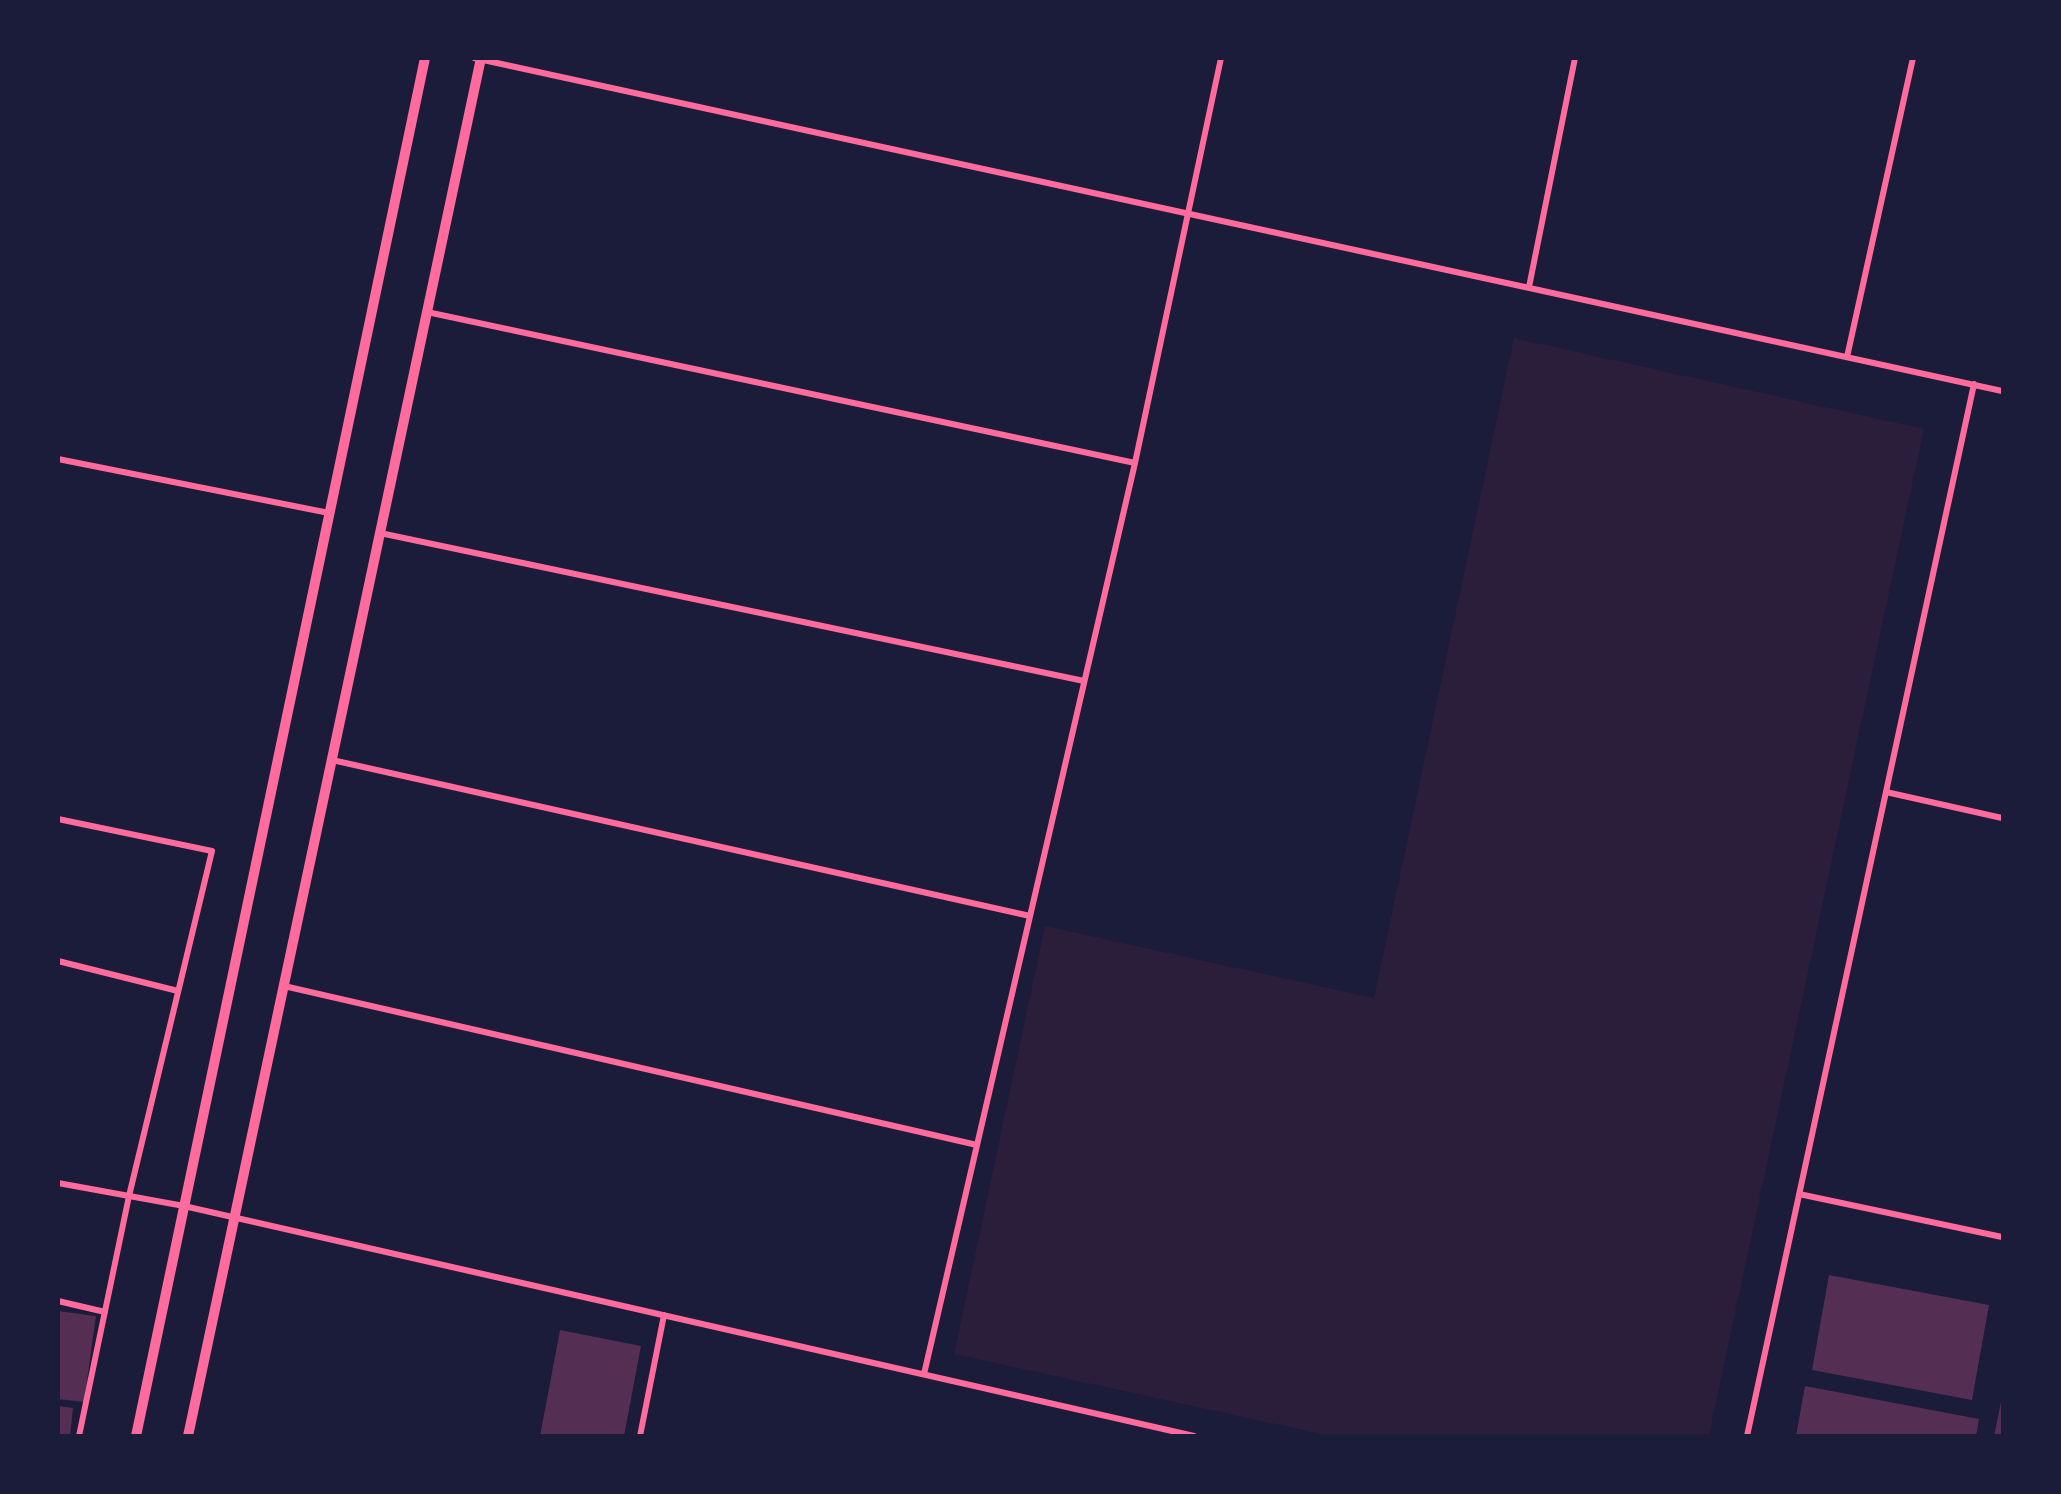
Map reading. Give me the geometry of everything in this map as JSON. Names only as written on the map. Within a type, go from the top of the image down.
[{"type":"street","points":[[136,1436],[425,58]]},
{"type":"street","points":[[924,1374],[1135,463],[1221,58]]},
{"type":"street","points":[[1529,287],[1575,58]]},
{"type":"street","points":[[1847,357],[1913,58]]},
{"type":"street","points":[[188,1436],[479,59],[2002,390]]},
{"type":"street","points":[[427,312],[1135,463]]},
{"type":"street","points":[[1747,1436],[1974,384]]},
{"type":"street","points":[[58,459],[330,513]]},
{"type":"street","points":[[380,533],[1084,681]]},
{"type":"street","points":[[332,760],[1030,916]]},
{"type":"street","points":[[1886,792],[2002,818]]},
{"type":"street","points":[[58,819],[212,851],[129,1196],[79,1436]]},
{"type":"street","points":[[58,961],[178,991]]},
{"type":"street","points":[[284,986],[977,1145]]},
{"type":"street","points":[[58,1183],[184,1206],[1194,1436]]},
{"type":"street","points":[[1799,1194],[2002,1237]]},
{"type":"street","points":[[58,1301],[105,1312]]},
{"type":"street","points":[[640,1436],[664,1315]]},
{"type":"shaded area","points":[[1514,338],[1924,429],[1709,1435],[1326,1435],[954,1354],[1045,926],[1374,998]]},
{"type":"building","points":[[1829,1275],[1989,1305],[1972,1400],[1812,1370]]},
{"type":"building","points":[[58,1311],[96,1316],[84,1402],[58,1399]]},
{"type":"building","points":[[560,1330],[641,1346],[624,1436],[540,1436]]},
{"type":"building","points":[[1805,1386],[1979,1419],[1976,1436],[1796,1436]]},
{"type":"building","points":[[2001,1402],[2002,1436],[1994,1436]]},
{"type":"building","points":[[58,1406],[73,1408],[70,1436],[58,1436]]}]
